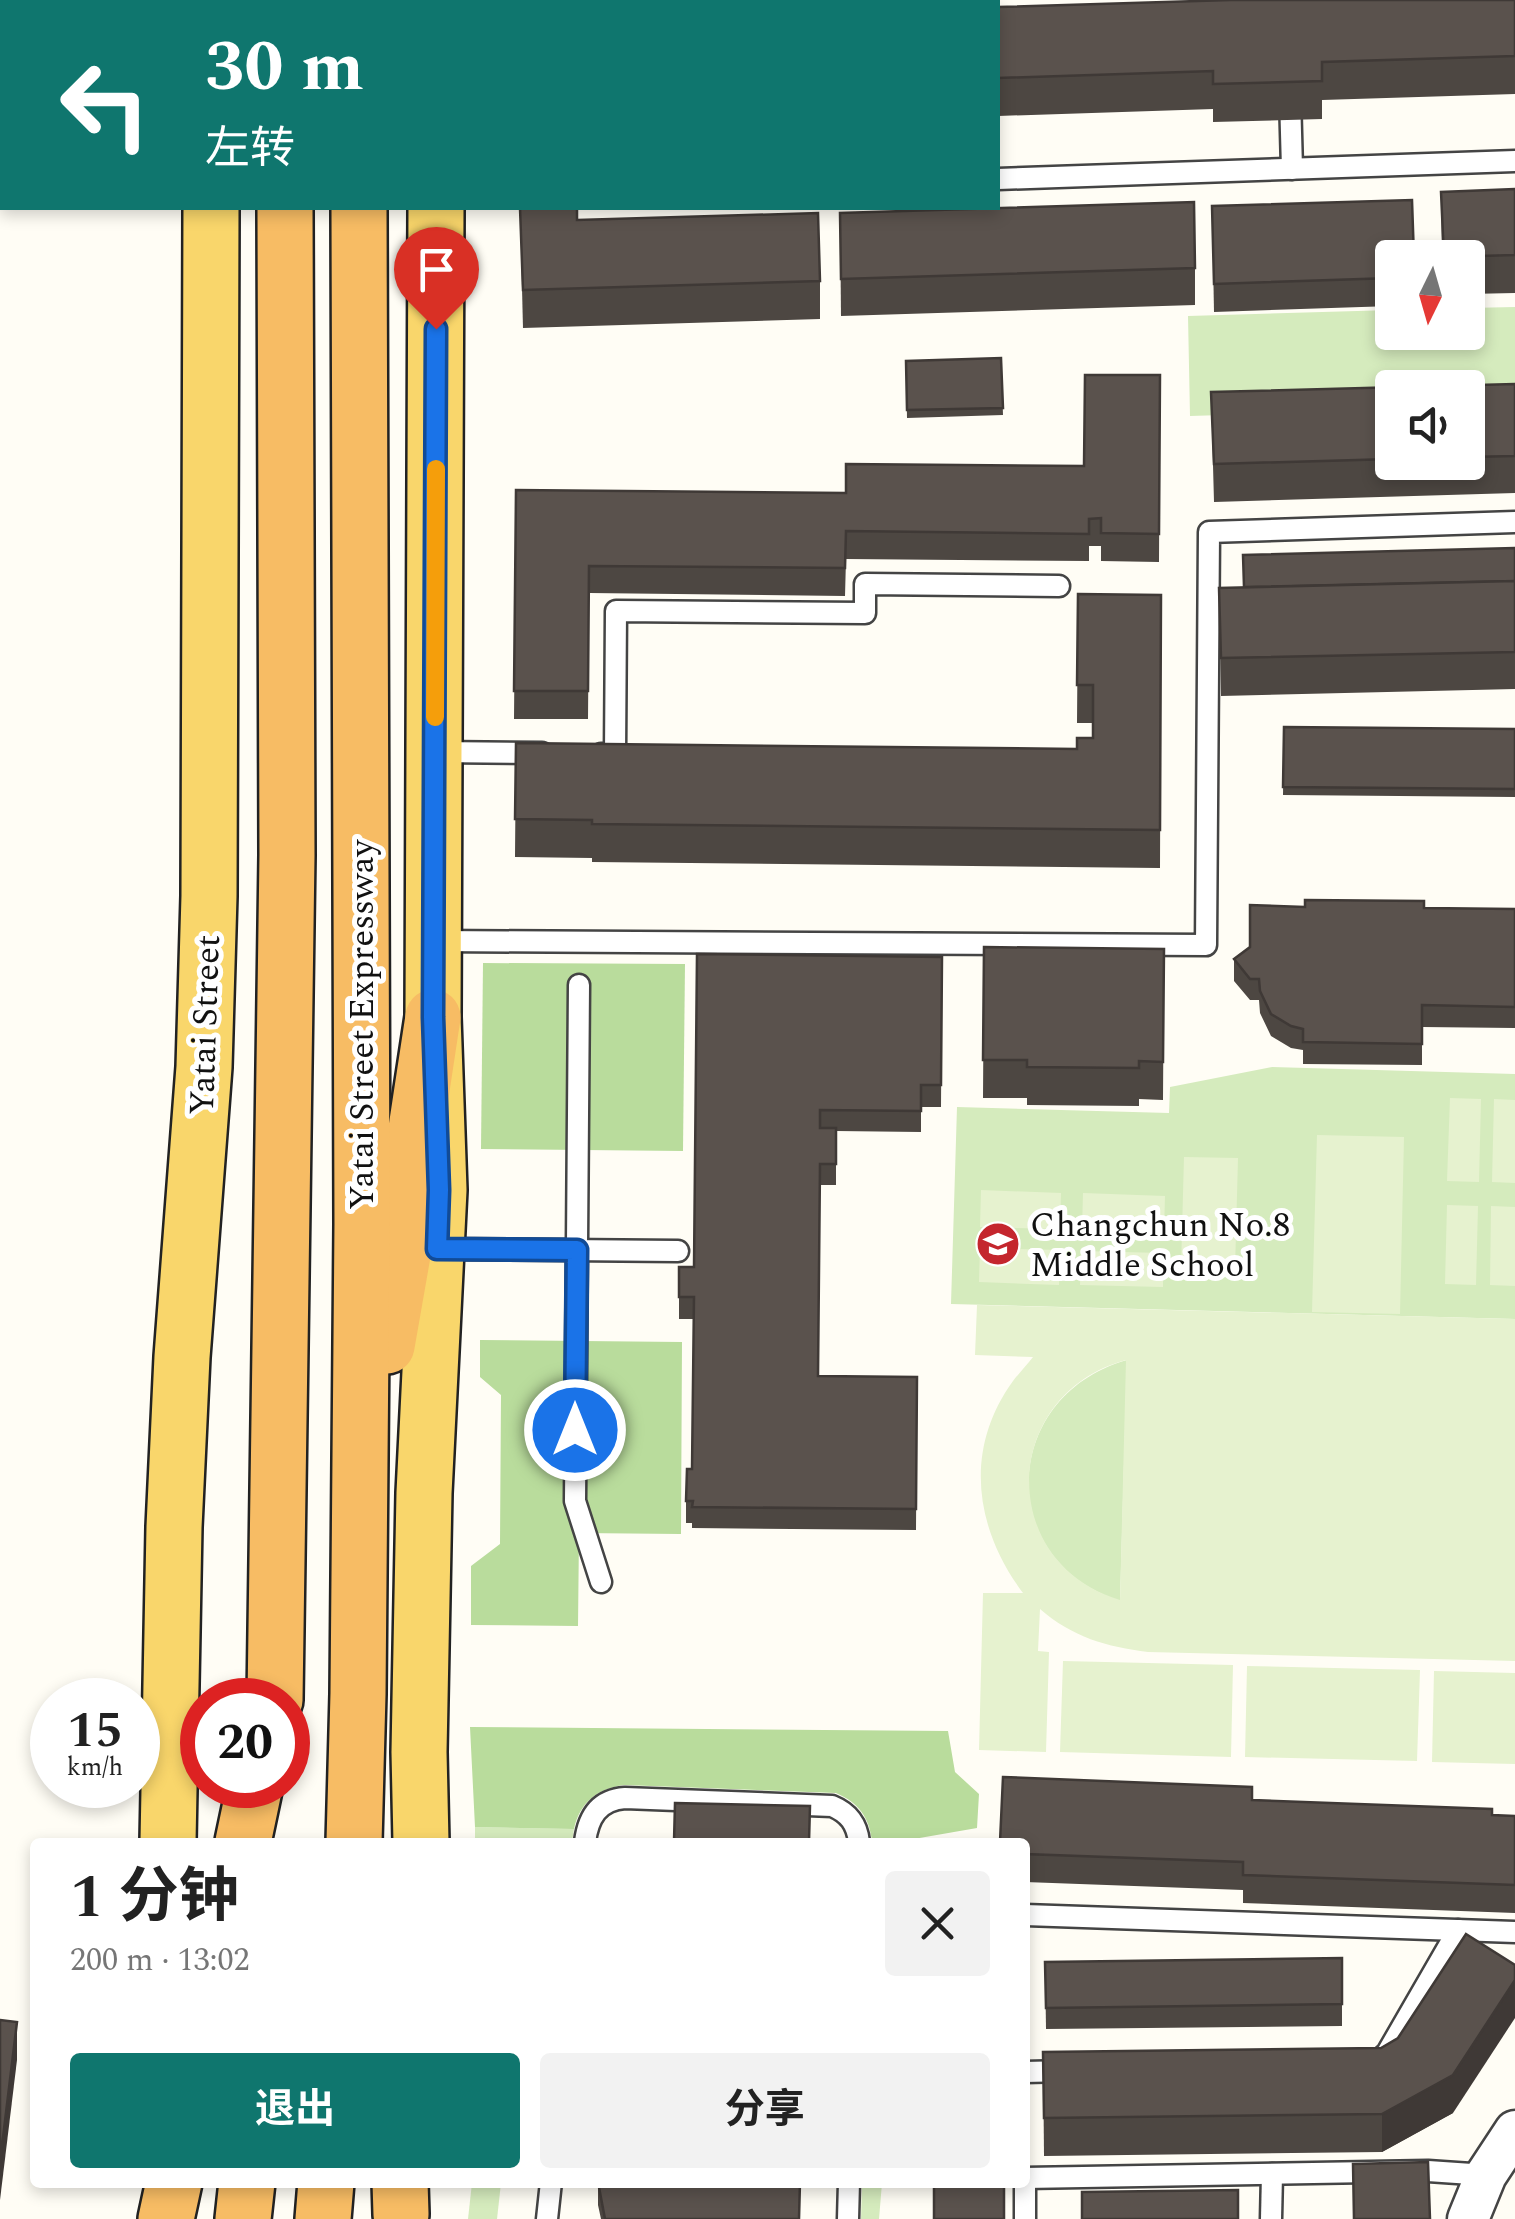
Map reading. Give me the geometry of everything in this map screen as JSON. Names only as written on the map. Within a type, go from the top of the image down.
[{"type":"highway","points":[[274,1678],[287,855],[285,210]]},
{"type":"highway","name":"Yatai Street Expressway","points":[[354,1838],[361,1456],[359,210]]},
{"type":"highway","points":[[361,1456],[382,1380],[404,1249],[414,1142],[433,1017]]},
{"type":"highway","points":[[358,1694],[389,1838]]},
{"type":"highway","points":[[244,1838],[250,1808]]},
{"type":"highway","points":[[272,1838],[273,1808]]},
{"type":"highway","points":[[163,2219],[172,2188]]},
{"type":"highway","points":[[244,2219],[247,2188]]},
{"type":"highway","points":[[322,2219],[325,2188]]},
{"type":"main road","name":"Yatai Street","points":[[168,1838],[174,1527],[182,1357],[204,1067],[210,896],[210,210]]},
{"type":"main road","points":[[421,1838],[424,1493],[439,1190],[433,1017],[436,210]]},
{"type":"main road","points":[[161,2188],[163,2219]]},
{"type":"street","points":[[1468,2219],[1486,2175],[1515,2131]]},
{"type":"lane","points":[[1289,75],[1292,169]]},
{"type":"lane","points":[[1000,179],[1515,161]]},
{"type":"lane","points":[[434,941],[1206,945],[1210,532],[1515,522]]},
{"type":"lane","points":[[435,752],[615,754],[616,611],[865,613],[865,584],[1059,586]]},
{"type":"lane","points":[[578,986],[575,1501],[601,1582]]},
{"type":"lane","points":[[437,1249],[678,1251]]},
{"type":"lane","points":[[587,1838],[593,1814],[606,1802],[625,1798],[832,1806],[849,1815],[859,1838]]},
{"type":"lane","points":[[1030,1915],[1515,1932]]},
{"type":"lane","points":[[1360,2068],[1375,2064],[1387,2053],[1458,1930]]},
{"type":"lane","points":[[1030,2072],[1084,2071]]},
{"type":"lane","points":[[1030,2180],[1428,2171],[1486,2175]]},
{"type":"lane","points":[[1271,2219],[1272,2174]]},
{"type":"lane","points":[[547,2219],[550,2188]]},
{"type":"lane","points":[[848,2219],[849,2188]]},
{"type":"lane","points":[[1025,2188],[1025,2219]]},
{"type":"green space","points":[[1515,307],[1515,407],[1485,395],[1485,370],[1375,370],[1375,411],[1190,416],[1188,316],[1375,310],[1375,350],[1485,350],[1485,308]]},
{"type":"green space","points":[[483,963],[685,964],[683,1151],[481,1149]]},
{"type":"green space","points":[[1272,1067],[1515,1074],[1515,1319],[951,1304],[957,1107],[1169,1113],[1170,1087]]},
{"type":"green space","points":[[1450,1098],[1481,1099],[1479,1182],[1447,1181]]},
{"type":"green space","points":[[1494,1099],[1515,1100],[1515,1183],[1492,1182]]},
{"type":"green space","points":[[1317,1135],[1404,1137],[1400,1314],[1312,1312]]},
{"type":"green space","points":[[1184,1157],[1238,1158],[1235,1269],[1181,1268]]},
{"type":"green space","points":[[981,1190],[1061,1193],[1060,1229],[980,1227]]},
{"type":"green space","points":[[1083,1193],[1165,1196],[1164,1232],[1082,1229]]},
{"type":"green space","points":[[1447,1205],[1478,1206],[1476,1285],[1445,1284]]},
{"type":"green space","points":[[1491,1206],[1515,1207],[1515,1286],[1490,1285]]},
{"type":"green space","points":[[980,1248],[1060,1250],[1059,1285],[979,1282]]},
{"type":"green space","points":[[1081,1251],[1163,1253],[1163,1287],[1080,1285]]},
{"type":"green space","points":[[977,1305],[1515,1319],[1515,1661],[1148,1652],[1091,1639],[1040,1609],[1038,1651],[1049,1652],[1046,1752],[979,1750],[983,1593],[1023,1593],[994,1543],[981,1489],[982,1462],[997,1407],[1033,1357],[975,1355]],"holes":[[[1126,1360],[1120,1600],[1079,1580],[1051,1551],[1034,1516],[1029,1478],[1036,1441],[1055,1406],[1085,1379]]]},
{"type":"green space","points":[[480,1340],[682,1342],[681,1534],[579,1533],[578,1626],[471,1625],[471,1566],[500,1544],[501,1395],[480,1377]]},
{"type":"green space","points":[[1127,1360],[1120,1601],[1079,1581],[1050,1552],[1033,1517],[1029,1479],[1036,1442],[1055,1407],[1085,1379]]},
{"type":"green space","points":[[1063,1661],[1233,1665],[1231,1757],[1060,1752]]},
{"type":"green space","points":[[1247,1666],[1420,1670],[1417,1761],[1245,1757]]},
{"type":"green space","points":[[1434,1671],[1515,1673],[1515,1764],[1432,1762]]},
{"type":"green space","points":[[470,1727],[948,1731],[955,1772],[979,1794],[977,1828],[920,1838],[871,1838],[862,1812],[836,1793],[624,1785],[591,1798],[574,1829],[475,1827]]},
{"type":"green space","points":[[475,1827],[574,1829],[573,1838],[475,1838]]},
{"type":"green space","points":[[471,2188],[500,2188],[497,2219],[468,2219]]},
{"type":"green space","points":[[862,2188],[882,2188],[879,2219],[861,2219]]},
{"type":"building","points":[[1231,0],[1515,0],[1515,56],[1322,62],[1322,81],[1213,84],[1213,71],[1000,78],[1000,7]]},
{"type":"building","points":[[1515,189],[1515,255],[1485,256],[1485,240],[1443,240],[1441,192]]},
{"type":"building","points":[[1412,200],[1413,240],[1375,240],[1375,279],[1214,284],[1212,206]]},
{"type":"building","points":[[1194,202],[1195,268],[841,279],[840,213]]},
{"type":"building","points":[[520,210],[577,210],[577,220],[818,213],[820,281],[523,290]]},
{"type":"building","points":[[1001,358],[1003,408],[907,410],[906,361]]},
{"type":"building","points":[[1085,375],[1160,375],[1159,534],[1101,533],[1101,518],[1089,519],[1089,534],[846,531],[845,568],[589,566],[588,691],[514,691],[516,490],[846,493],[846,464],[1084,466]]},
{"type":"building","points":[[1515,384],[1515,456],[1485,457],[1485,385]]},
{"type":"building","points":[[1375,388],[1375,459],[1214,464],[1211,392]]},
{"type":"building","points":[[1515,548],[1515,581],[1244,587],[1243,555]]},
{"type":"building","points":[[1515,581],[1515,652],[1221,658],[1219,588]]},
{"type":"building","points":[[1078,594],[1161,595],[1160,830],[592,824],[592,820],[515,819],[516,743],[1077,749],[1077,738],[1093,738],[1093,685],[1077,685]]},
{"type":"building","points":[[1284,727],[1515,729],[1515,789],[1283,787]]},
{"type":"building","points":[[1305,900],[1424,901],[1424,908],[1515,909],[1515,1007],[1422,1005],[1422,1044],[1303,1042],[1303,1029],[1271,1014],[1259,979],[1250,979],[1234,959],[1250,947],[1250,905],[1305,907]]},
{"type":"building","points":[[984,947],[1164,949],[1163,1062],[1139,1061],[1139,1068],[1027,1067],[1027,1060],[983,1060]]},
{"type":"building","points":[[697,954],[942,957],[941,1085],[921,1085],[921,1111],[820,1110],[820,1128],[836,1128],[836,1164],[820,1164],[818,1376],[917,1377],[916,1509],[692,1507],[693,1501],[686,1501],[687,1469],[692,1469],[694,1297],[679,1297],[679,1267],[694,1267]]},
{"type":"building","points":[[1003,1777],[1252,1787],[1252,1800],[1492,1809],[1492,1815],[1515,1816],[1515,1885],[1243,1875],[1243,1862],[1030,1854],[1030,1838],[1000,1838]]},
{"type":"building","points":[[675,1803],[810,1806],[809,1838],[674,1838]]},
{"type":"building","points":[[1466,1934],[1515,1965],[1515,1980],[1453,2075],[1382,2114],[1044,2118],[1043,2052],[1381,2048],[1398,2038]]},
{"type":"building","points":[[1342,1958],[1342,2004],[1046,2008],[1045,1962]]},
{"type":"building","points":[[0,2020],[17,2022],[0,2162]]},
{"type":"building","points":[[1428,2162],[1430,2219],[1354,2219],[1353,2164]]},
{"type":"building","points":[[599,2188],[800,2188],[799,2219],[605,2219]]},
{"type":"building","points":[[934,2188],[1004,2188],[1004,2219],[934,2219]]},
{"type":"building","points":[[1238,2190],[1238,2219],[1082,2219],[1082,2192]]},
{"type":"slow traffic","points":[[435,717],[436,469]]},
{"type":"place","name":"Changchun No.8 Middle School","points":[[998,1244]]},
{"type":"route","points":[[436,329],[433,1017],[439,1190],[437,1249],[577,1250],[575,1430]]}]
